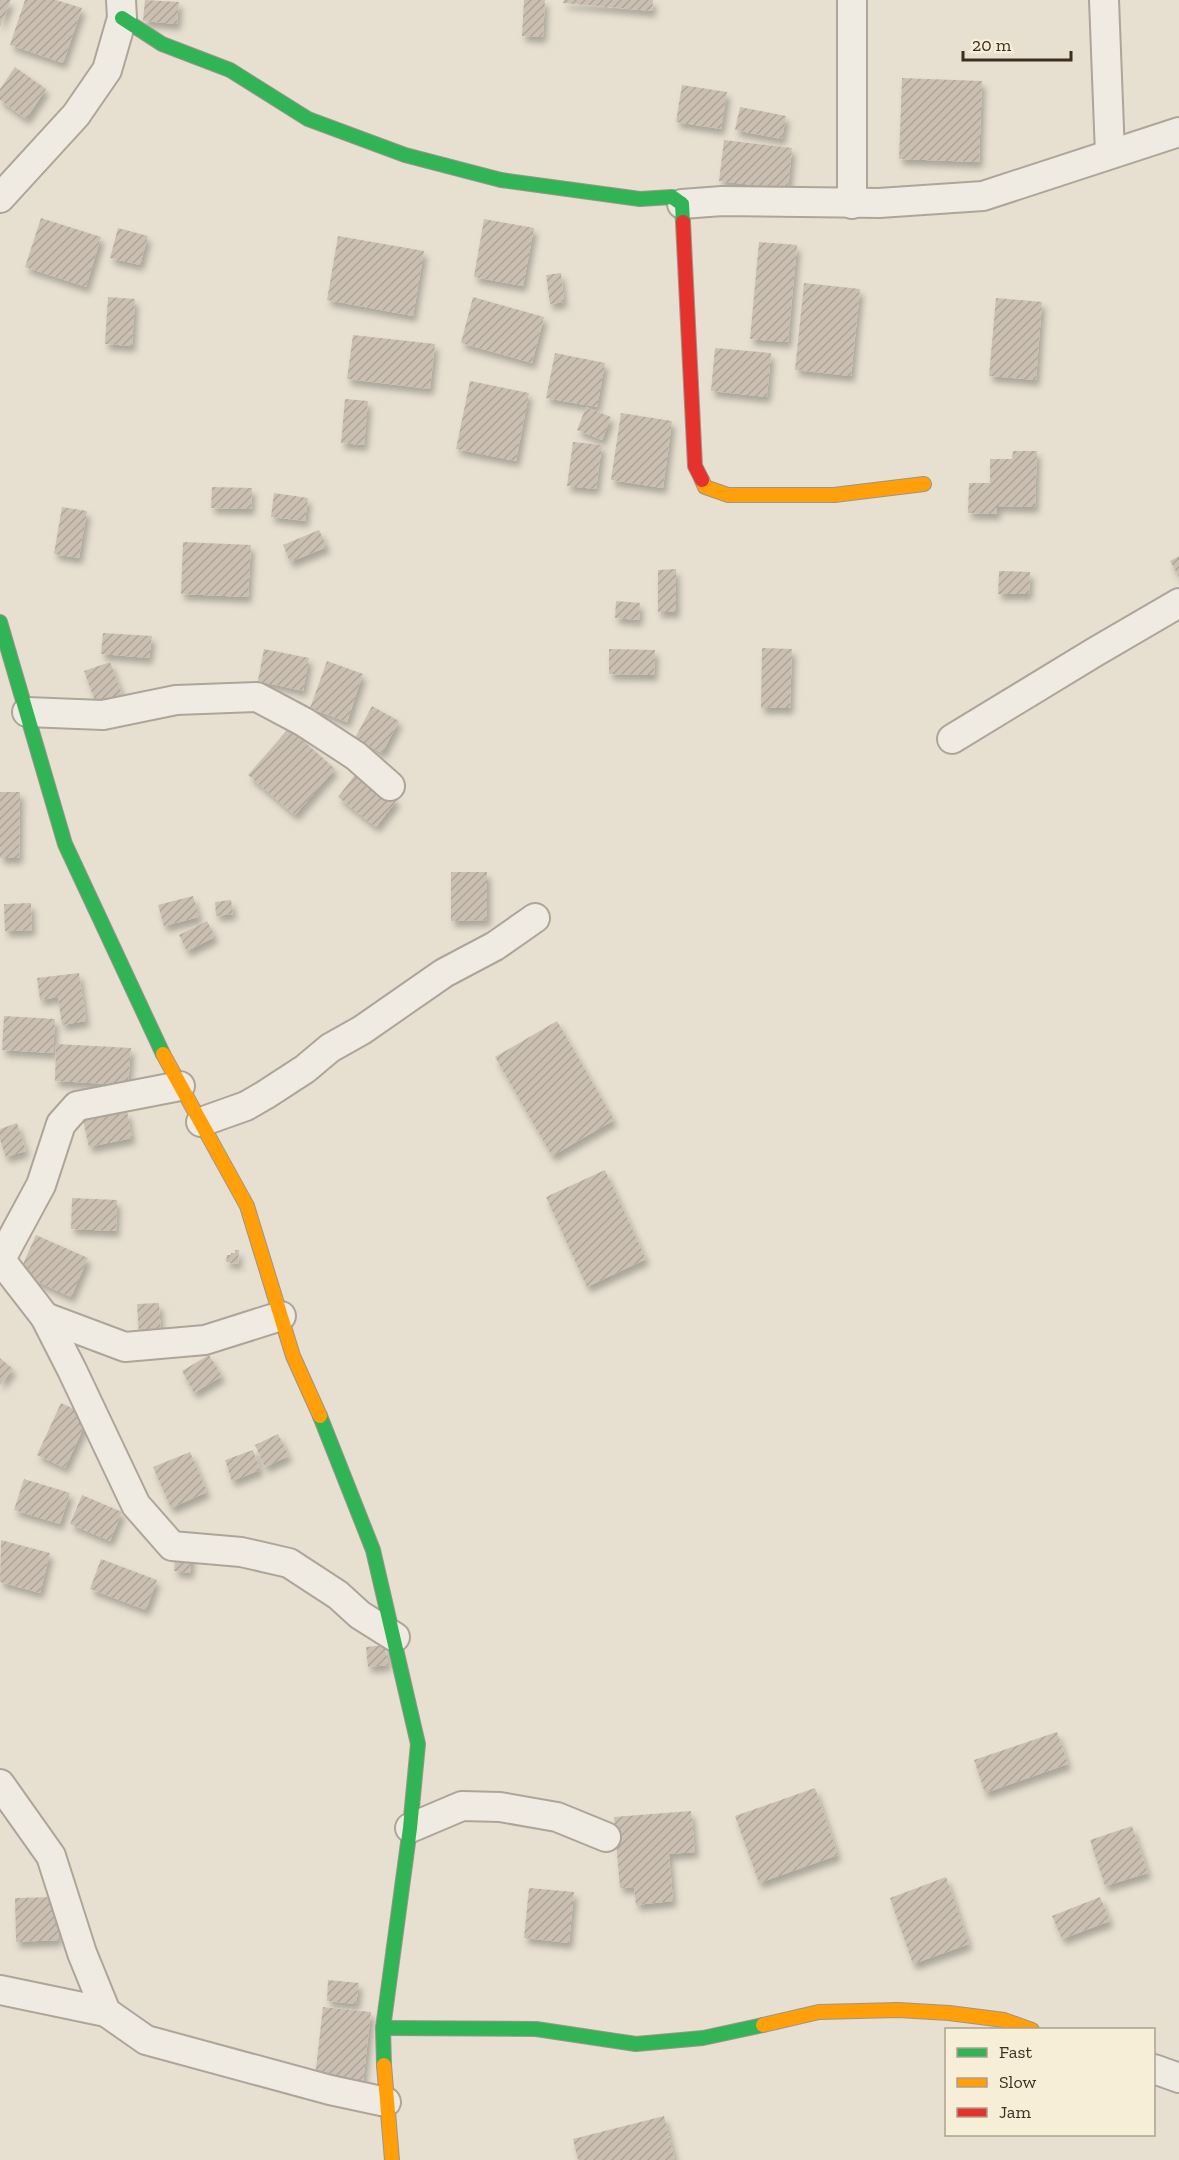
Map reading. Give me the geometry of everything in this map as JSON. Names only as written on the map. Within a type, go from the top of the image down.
[{"type":"street","points":[[852,0],[852,204]]},
{"type":"street","points":[[1104,0],[1110,154]]},
{"type":"street","points":[[0,198],[10,171],[76,115],[108,70],[122,9],[162,44],[230,70],[308,119],[405,155],[501,180],[640,199],[672,197],[682,204],[722,201],[852,204],[983,196],[1179,132]]},
{"type":"street","points":[[682,204],[695,466],[705,488],[728,495],[834,495],[924,484]]},
{"type":"street","points":[[952,739],[1179,603]]},
{"type":"street","points":[[0,622],[65,844],[162,1052],[247,1206],[293,1356],[333,1445],[374,1550],[417,1744],[410,1828],[383,2028],[386,2102],[392,2160]]},
{"type":"street","points":[[27,712],[103,715],[176,700],[257,697],[304,722],[356,756],[390,786]]},
{"type":"street","points":[[201,1122],[246,1106],[265,1095],[305,1069],[330,1048],[362,1030],[444,973],[495,945],[535,918]]},
{"type":"street","points":[[180,1086],[77,1106],[61,1124],[41,1185],[0,1259],[45,1317],[136,1505],[172,1546],[241,1552],[289,1563],[338,1595],[360,1615],[394,1637]]},
{"type":"street","points":[[45,1317],[124,1347],[205,1340],[281,1316]]},
{"type":"street","points":[[0,1784],[51,1856],[82,1953],[106,2012]]},
{"type":"street","points":[[410,1828],[462,1806],[500,1807],[557,1816],[606,1837]]},
{"type":"street","points":[[0,1990],[106,2012],[146,2040],[330,2090],[386,2102]]},
{"type":"street","points":[[383,2028],[536,2029],[636,2044],[703,2038],[819,2012],[898,2010],[949,2013],[1004,2020],[1026,2028]]},
{"type":"street","points":[[1155,2069],[1179,2078]]},
{"type":"building","points":[[0,0],[11,0],[0,27]]},
{"type":"building","points":[[25,0],[56,0],[82,8],[63,63],[10,45]]},
{"type":"building","points":[[145,0],[179,2],[177,24],[143,21]]},
{"type":"building","points":[[524,0],[545,0],[543,37],[522,36]]},
{"type":"building","points":[[564,0],[653,0],[652,11],[563,3]]},
{"type":"building","points":[[15,67],[46,89],[26,119],[0,100],[0,89]]},
{"type":"building","points":[[902,78],[982,81],[979,162],[899,159]]},
{"type":"building","points":[[682,85],[727,92],[721,129],[676,122]]},
{"type":"building","points":[[740,107],[786,116],[782,139],[735,130]]},
{"type":"building","points":[[724,140],[792,148],[788,189],[719,181]]},
{"type":"building","points":[[41,218],[101,237],[86,287],[25,267]]},
{"type":"building","points":[[484,219],[534,228],[523,286],[474,277]]},
{"type":"building","points":[[118,228],[148,236],[140,265],[110,258]]},
{"type":"building","points":[[338,236],[424,251],[413,316],[327,300]]},
{"type":"building","points":[[759,242],[797,245],[788,342],[750,339]]},
{"type":"building","points":[[561,273],[564,302],[550,304],[546,275]]},
{"type":"building","points":[[804,283],[860,289],[851,376],[795,370]]},
{"type":"building","points":[[108,297],[135,299],[132,346],[105,344]]},
{"type":"building","points":[[473,297],[544,317],[532,363],[461,343]]},
{"type":"building","points":[[996,298],[1042,302],[1036,380],[989,376]]},
{"type":"building","points":[[353,335],[435,344],[430,389],[347,379]]},
{"type":"building","points":[[715,348],[771,353],[767,397],[711,391]]},
{"type":"building","points":[[555,353],[605,363],[597,407],[546,398]]},
{"type":"building","points":[[470,381],[529,393],[516,461],[456,449]]},
{"type":"building","points":[[345,399],[368,401],[364,445],[341,443]]},
{"type":"building","points":[[586,407],[611,417],[602,440],[577,430]]},
{"type":"building","points":[[621,413],[672,421],[663,488],[611,480]]},
{"type":"building","points":[[573,442],[602,445],[596,489],[567,486]]},
{"type":"building","points":[[1013,451],[1037,451],[1035,507],[997,506],[997,514],[968,513],[969,483],[990,483],[990,459],[1012,459]]},
{"type":"building","points":[[212,487],[252,488],[251,509],[211,508]]},
{"type":"building","points":[[274,493],[308,498],[305,521],[271,517]]},
{"type":"building","points":[[62,507],[87,511],[79,558],[54,554]]},
{"type":"building","points":[[319,530],[327,547],[290,562],[283,545]]},
{"type":"building","points":[[183,542],[251,545],[248,597],[181,594]]},
{"type":"building","points":[[1179,556],[1179,577],[1170,561]]},
{"type":"building","points":[[676,569],[676,612],[658,612],[658,570]]},
{"type":"building","points":[[999,571],[1030,572],[1029,594],[998,594]]},
{"type":"building","points":[[616,601],[640,603],[639,620],[615,618]]},
{"type":"building","points":[[103,633],[152,636],[149,658],[101,654]]},
{"type":"building","points":[[762,648],[792,649],[790,708],[761,708]]},
{"type":"building","points":[[264,649],[309,658],[303,691],[258,681]]},
{"type":"building","points":[[609,649],[655,650],[654,675],[609,674]]},
{"type":"building","points":[[327,661],[363,674],[347,722],[310,708]]},
{"type":"building","points":[[110,662],[123,697],[97,706],[84,671]]},
{"type":"building","points":[[372,706],[399,721],[382,753],[355,738]]},
{"type":"building","points":[[289,728],[335,769],[295,815],[248,775]]},
{"type":"building","points":[[358,771],[397,800],[376,827],[338,797]]},
{"type":"building","points":[[0,792],[20,792],[19,858],[0,858]]},
{"type":"building","points":[[451,872],[487,872],[487,920],[451,921]]},
{"type":"building","points":[[193,896],[199,917],[164,926],[158,905]]},
{"type":"building","points":[[231,900],[233,914],[216,916],[215,902]]},
{"type":"building","points":[[31,903],[32,930],[5,931],[4,904]]},
{"type":"building","points":[[207,921],[215,937],[187,951],[179,935]]},
{"type":"building","points":[[79,973],[86,1021],[62,1025],[58,997],[40,1000],[37,978]]},
{"type":"building","points":[[4,1016],[55,1019],[53,1053],[2,1050]]},
{"type":"building","points":[[557,1021],[614,1120],[552,1156],[495,1057]]},
{"type":"building","points":[[56,1044],[131,1048],[128,1085],[55,1081]]},
{"type":"building","points":[[127,1111],[132,1138],[89,1147],[83,1120]]},
{"type":"building","points":[[17,1123],[26,1151],[6,1157],[0,1140],[0,1129]]},
{"type":"building","points":[[605,1170],[646,1259],[587,1287],[546,1197]]},
{"type":"building","points":[[72,1198],[117,1200],[116,1231],[71,1229]]},
{"type":"building","points":[[36,1235],[88,1258],[71,1297],[19,1273]]},
{"type":"building","points":[[235,1250],[239,1250],[238,1264],[226,1262],[227,1255],[235,1253]]},
{"type":"building","points":[[159,1303],[161,1335],[139,1336],[137,1304]]},
{"type":"building","points":[[209,1355],[222,1376],[194,1393],[182,1371]]},
{"type":"building","points":[[0,1358],[13,1369],[0,1385]]},
{"type":"building","points":[[61,1403],[89,1416],[65,1468],[37,1455]]},
{"type":"building","points":[[278,1434],[289,1456],[265,1467],[255,1445]]},
{"type":"building","points":[[253,1450],[260,1470],[232,1481],[225,1460]]},
{"type":"building","points":[[190,1452],[207,1492],[171,1508],[153,1467]]},
{"type":"building","points":[[24,1479],[70,1493],[60,1524],[14,1510]]},
{"type":"building","points":[[82,1495],[122,1512],[110,1541],[70,1524]]},
{"type":"building","points":[[1,1540],[50,1553],[40,1593],[0,1582]]},
{"type":"building","points":[[176,1550],[192,1552],[190,1573],[174,1571]]},
{"type":"building","points":[[101,1559],[157,1580],[146,1610],[90,1589]]},
{"type":"building","points":[[385,1645],[388,1665],[368,1667],[366,1647]]},
{"type":"building","points":[[1057,1732],[1068,1764],[985,1793],[974,1760]]},
{"type":"building","points":[[815,1788],[838,1855],[759,1883],[735,1816]]},
{"type":"building","points":[[691,1811],[695,1852],[669,1854],[673,1901],[636,1905],[634,1887],[620,1888],[614,1817]]},
{"type":"building","points":[[1132,1826],[1148,1873],[1105,1886],[1090,1840]]},
{"type":"building","points":[[946,1877],[969,1944],[913,1964],[890,1898]]},
{"type":"building","points":[[529,1888],[574,1892],[569,1943],[524,1938]]},
{"type":"building","points":[[58,1897],[59,1940],[16,1942],[15,1898]]},
{"type":"building","points":[[1100,1897],[1110,1921],[1062,1939],[1052,1916]]},
{"type":"building","points":[[328,1980],[359,1983],[356,2004],[327,2001]]},
{"type":"building","points":[[323,2007],[371,2012],[363,2082],[315,2077]]},
{"type":"building","points":[[664,2116],[675,2160],[578,2160],[573,2139]]},
{"type":"traffic: fast","points":[[122,18],[162,44],[230,70],[308,119],[405,155],[501,180],[640,199],[672,197],[682,204],[683,222]]},
{"type":"traffic: fast","points":[[0,622],[65,844],[163,1054]]},
{"type":"traffic: fast","points":[[320,1416],[373,1550],[418,1744],[410,1828],[383,2028],[384,2065]]},
{"type":"traffic: fast","points":[[383,2028],[536,2029],[636,2044],[703,2038],[763,2025]]},
{"type":"traffic: slow","points":[[702,480],[705,487],[728,495],[834,495],[924,484]]},
{"type":"traffic: slow","points":[[163,1054],[247,1206],[293,1356],[320,1416]]},
{"type":"traffic: slow","points":[[763,2025],[819,2012],[898,2010],[949,2013],[1004,2020],[1026,2028]]},
{"type":"traffic: slow","points":[[384,2065],[392,2160]]},
{"type":"traffic: jam","points":[[683,222],[695,466],[702,480]]}]
